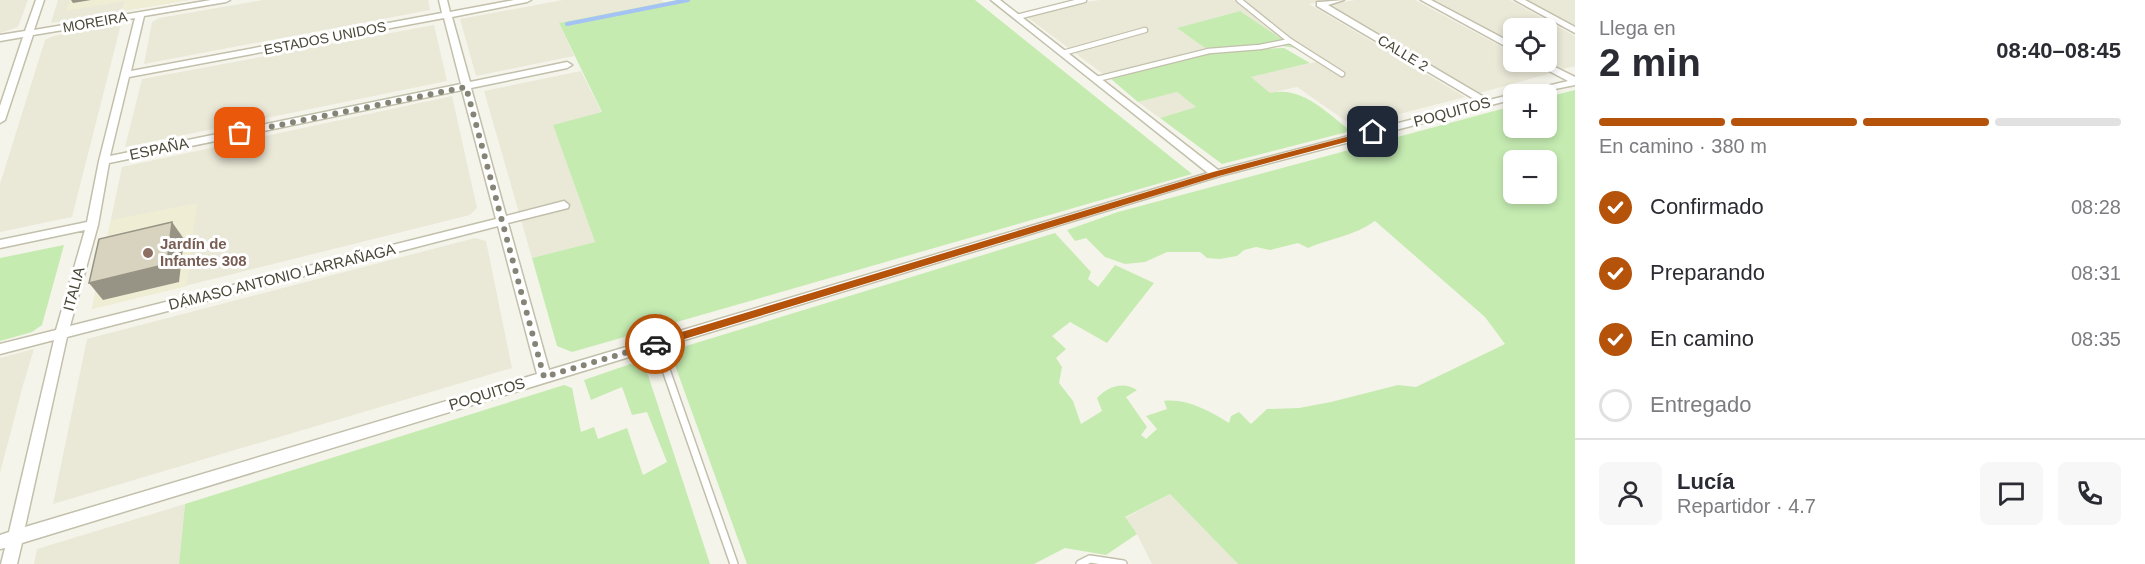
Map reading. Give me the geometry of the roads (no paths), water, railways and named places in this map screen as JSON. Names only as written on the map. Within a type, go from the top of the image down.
[{"type":"street","points":[[0,120],[40,0]]},
{"type":"street","name":"MOREIRA","points":[[0,38],[226,0]]},
{"type":"street","points":[[444,0],[544,377]]},
{"type":"street","name":"ESTADOS UNIDOS","points":[[124,75],[527,0]]},
{"type":"street","points":[[995,0],[1216,174]]},
{"type":"street","name":"CALLE 2","points":[[1340,0],[1320,4],[1486,102]]},
{"type":"street","points":[[1425,0],[1503,42]]},
{"type":"street","points":[[1519,0],[1575,30]]},
{"type":"street","name":"ITALIA","points":[[9,564],[62,332],[92,225],[104,161],[140,15]]},
{"type":"street","name":"ESPAÑA","points":[[104,161],[567,65]]},
{"type":"street","points":[[1557,72],[1575,81]]},
{"type":"street","points":[[1557,85],[1575,81]]},
{"type":"street","name":"POQUITOS","points":[[0,542],[1216,174],[1503,98]]},
{"type":"street","name":"DÁMASO ANTONIO LARRAÑAGA","points":[[0,348],[564,205]]},
{"type":"street","points":[[0,244],[92,225]]},
{"type":"lane","points":[[1017,17],[1084,0]]},
{"type":"lane","points":[[1239,0],[1290,41],[1342,74]]},
{"type":"lane","points":[[1063,53],[1145,30]]},
{"type":"lane","points":[[1097,79],[1209,51],[1260,47],[1290,41]]},
{"type":"lane","points":[[657,344],[734,564]]},
{"type":"lane","points":[[1080,564],[1090,559],[1123,564]]},
{"type":"waterway","points":[[567,24],[688,0]]},
{"type":"place","name":"Jardín de Infantes 308","points":[[148,253]]}]
